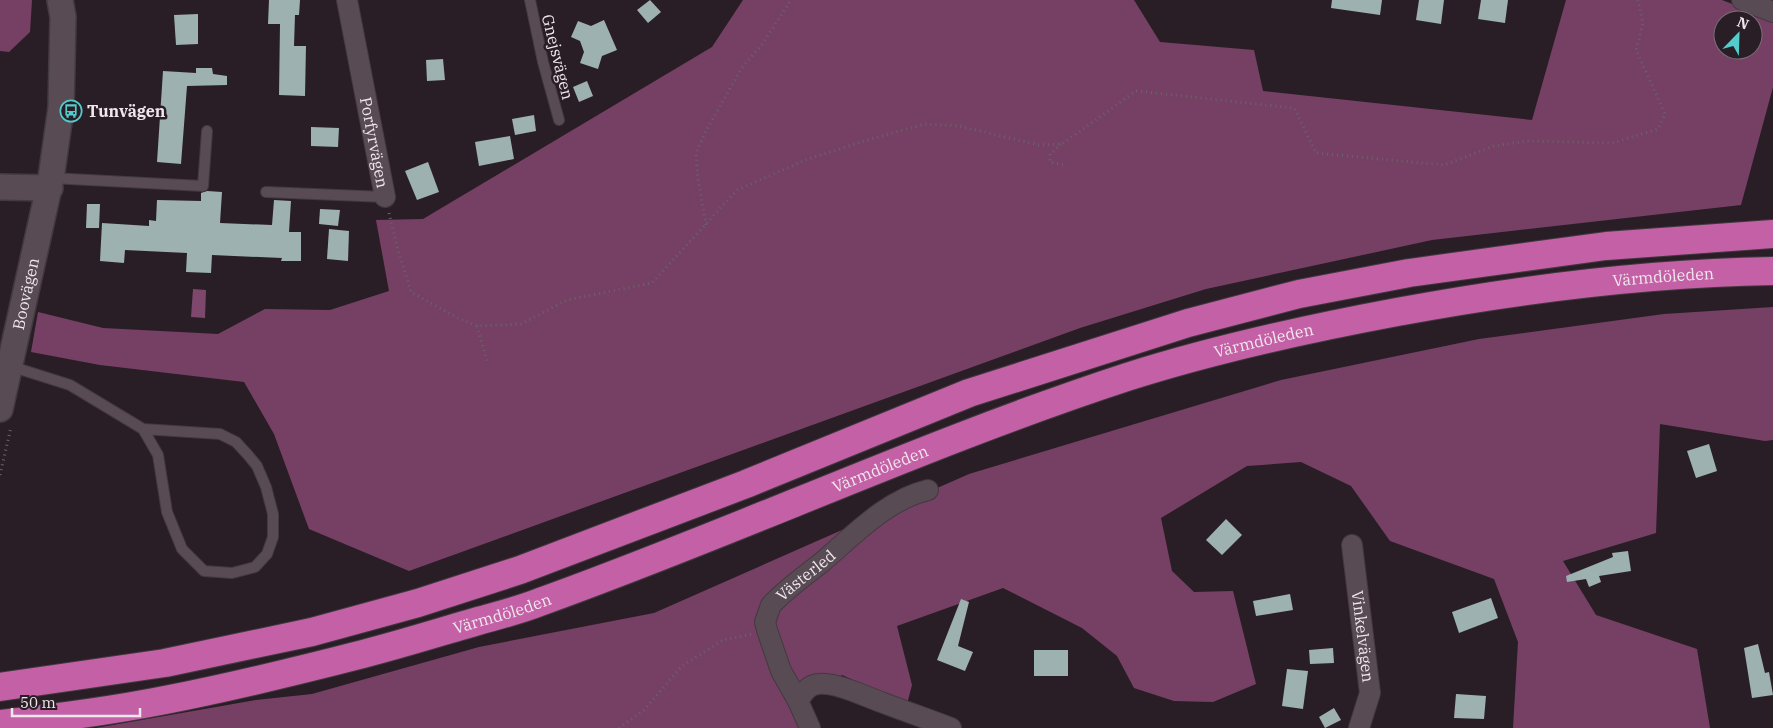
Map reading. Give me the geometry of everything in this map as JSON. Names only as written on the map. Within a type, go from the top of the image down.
[{"type":"highway","points":[[0,687],[164,663],[312,632],[418,603],[556,557],[746,484],[969,394],[1188,323],[1299,294],[1409,273],[1606,246],[1773,234]]},
{"type":"highway","name":"Värmdöleden","points":[[0,724],[163,701],[283,674],[396,645],[535,604],[672,553],[948,440],[1129,377],[1227,349],[1324,326],[1482,297],[1636,278],[1716,272],[1773,271]]},
{"type":"street","name":"Boovägen","points":[[0,409],[51,183],[61,100],[63,17],[60,0]]},
{"type":"street","name":"Porfyrvägen","points":[[348,0],[385,198]]},
{"type":"street","points":[[1742,0],[1773,12]]},
{"type":"street","points":[[0,187],[51,183]]},
{"type":"street","name":"Västerled","points":[[810,728],[804,694],[782,671],[767,630],[765,622],[771,605],[890,507],[913,494],[928,490]]},
{"type":"street","name":"Vinkelvägen","points":[[1352,545],[1370,693],[1359,728]]},
{"type":"street","points":[[804,694],[818,684],[830,685],[855,692],[951,728]]},
{"type":"lane","name":"Gnejsvägen","points":[[530,0],[543,62],[559,120]]},
{"type":"lane","points":[[51,183],[203,186],[207,131]]},
{"type":"lane","name":"Porfyrvägen","points":[[266,192],[385,198]]},
{"type":"lane","points":[[10,366],[70,385],[144,429],[220,434],[236,442],[257,466],[266,487],[273,514],[273,537],[268,554],[255,567],[232,573],[204,571],[182,549],[167,512],[158,455],[144,429]]},
{"type":"path","points":[[706,225],[698,180],[696,153],[705,133],[741,69],[763,43],[790,0]]},
{"type":"path","points":[[1063,165],[1050,162],[1050,154],[1136,91],[1294,108],[1316,153],[1444,165],[1494,146],[1527,141],[1612,143],[1658,129],[1665,114],[1636,50],[1643,23],[1638,0]]},
{"type":"path","points":[[385,198],[411,292],[458,318],[477,326],[521,324],[567,300],[652,283],[737,190],[808,159],[925,124],[960,126],[1039,145],[1062,144]]},
{"type":"path","points":[[477,326],[487,361]]},
{"type":"path","points":[[619,728],[644,710],[682,666],[723,640],[767,630]]},
{"type":"shaded area","points":[[0,0],[32,0],[30,32],[9,52],[0,51]]},
{"type":"shaded area","points":[[743,0],[1134,0],[1160,42],[1254,50],[1263,91],[1532,120],[1566,0],[1722,0],[1748,10],[1713,10],[1713,60],[1763,60],[1763,16],[1773,20],[1773,87],[1741,205],[1432,240],[1206,289],[1080,328],[409,571],[309,529],[274,434],[244,382],[100,365],[31,352],[38,312],[103,328],[218,334],[265,309],[330,310],[389,291],[376,220],[423,219],[712,47]]},
{"type":"shaded area","points":[[193,289],[206,290],[205,318],[191,317]]},
{"type":"shaded area","points":[[1773,307],[1773,440],[1765,441],[1660,424],[1656,533],[1563,561],[1596,615],[1697,649],[1710,728],[1513,728],[1518,642],[1494,579],[1390,541],[1351,486],[1301,462],[1247,466],[1161,518],[1172,571],[1194,592],[1233,591],[1256,684],[1213,702],[1174,701],[1134,688],[1117,656],[1082,628],[1003,588],[897,626],[912,685],[907,704],[842,675],[791,712],[801,728],[96,728],[256,700],[312,694],[479,647],[654,613],[969,474],[1281,380],[1479,339],[1664,314]]},
{"type":"building","points":[[269,0],[300,0],[299,15],[295,15],[294,46],[306,46],[305,96],[279,95],[280,24],[268,24]]},
{"type":"building","points":[[650,0],[661,12],[648,23],[637,10]]},
{"type":"building","points":[[1332,0],[1382,0],[1380,15],[1331,8]]},
{"type":"building","points":[[1419,0],[1444,0],[1441,24],[1416,20]]},
{"type":"building","points":[[1481,0],[1508,0],[1505,23],[1478,19]]},
{"type":"building","points":[[198,14],[198,44],[176,45],[174,15]]},
{"type":"building","points":[[604,20],[617,50],[602,56],[598,69],[580,63],[584,52],[580,41],[571,37],[578,21],[591,26]]},
{"type":"building","points":[[443,59],[445,80],[427,81],[426,60]]},
{"type":"building","points":[[196,68],[212,68],[213,74],[227,76],[227,85],[187,86],[181,164],[157,162],[163,71],[196,73]]},
{"type":"building","points":[[587,81],[593,96],[579,102],[573,87]]},
{"type":"building","points":[[534,115],[536,131],[515,135],[512,119]]},
{"type":"building","points":[[311,127],[339,128],[338,147],[311,146]]},
{"type":"building","points":[[510,136],[514,159],[479,166],[475,142]]},
{"type":"building","points":[[428,162],[439,192],[417,200],[405,171]]},
{"type":"building","points":[[207,191],[222,192],[220,223],[272,225],[274,200],[291,201],[289,232],[301,232],[301,261],[281,261],[282,258],[212,255],[211,273],[186,272],[187,253],[125,250],[124,263],[100,261],[102,223],[149,226],[149,220],[156,221],[157,200],[201,201],[201,193]]},
{"type":"building","points":[[87,204],[100,204],[99,228],[86,228]]},
{"type":"building","points":[[320,209],[340,210],[338,226],[319,224]]},
{"type":"building","points":[[329,229],[349,231],[348,261],[327,259]]},
{"type":"building","points":[[1709,444],[1717,471],[1696,478],[1687,451]]},
{"type":"building","points":[[1226,519],[1242,535],[1222,555],[1206,540]]},
{"type":"building","points":[[1628,551],[1631,571],[1599,576],[1601,582],[1589,587],[1586,579],[1567,582],[1566,576],[1613,557],[1612,553]]},
{"type":"building","points":[[1290,594],[1293,610],[1256,616],[1253,601]]},
{"type":"building","points":[[1491,598],[1498,618],[1459,633],[1452,612]]},
{"type":"building","points":[[961,599],[969,602],[958,646],[973,652],[965,671],[937,660]]},
{"type":"building","points":[[1758,644],[1765,673],[1769,672],[1773,695],[1752,698],[1744,648]]},
{"type":"building","points":[[1333,648],[1334,663],[1310,664],[1309,650]]},
{"type":"building","points":[[1034,650],[1068,650],[1068,676],[1034,676]]},
{"type":"building","points":[[1287,669],[1308,671],[1303,709],[1282,706]]},
{"type":"building","points":[[1456,694],[1486,696],[1484,719],[1454,718]]},
{"type":"building","points":[[1334,708],[1341,720],[1325,728],[1319,717]]},
{"type":"place","name":"Tunvägen","points":[[71,111]]}]
